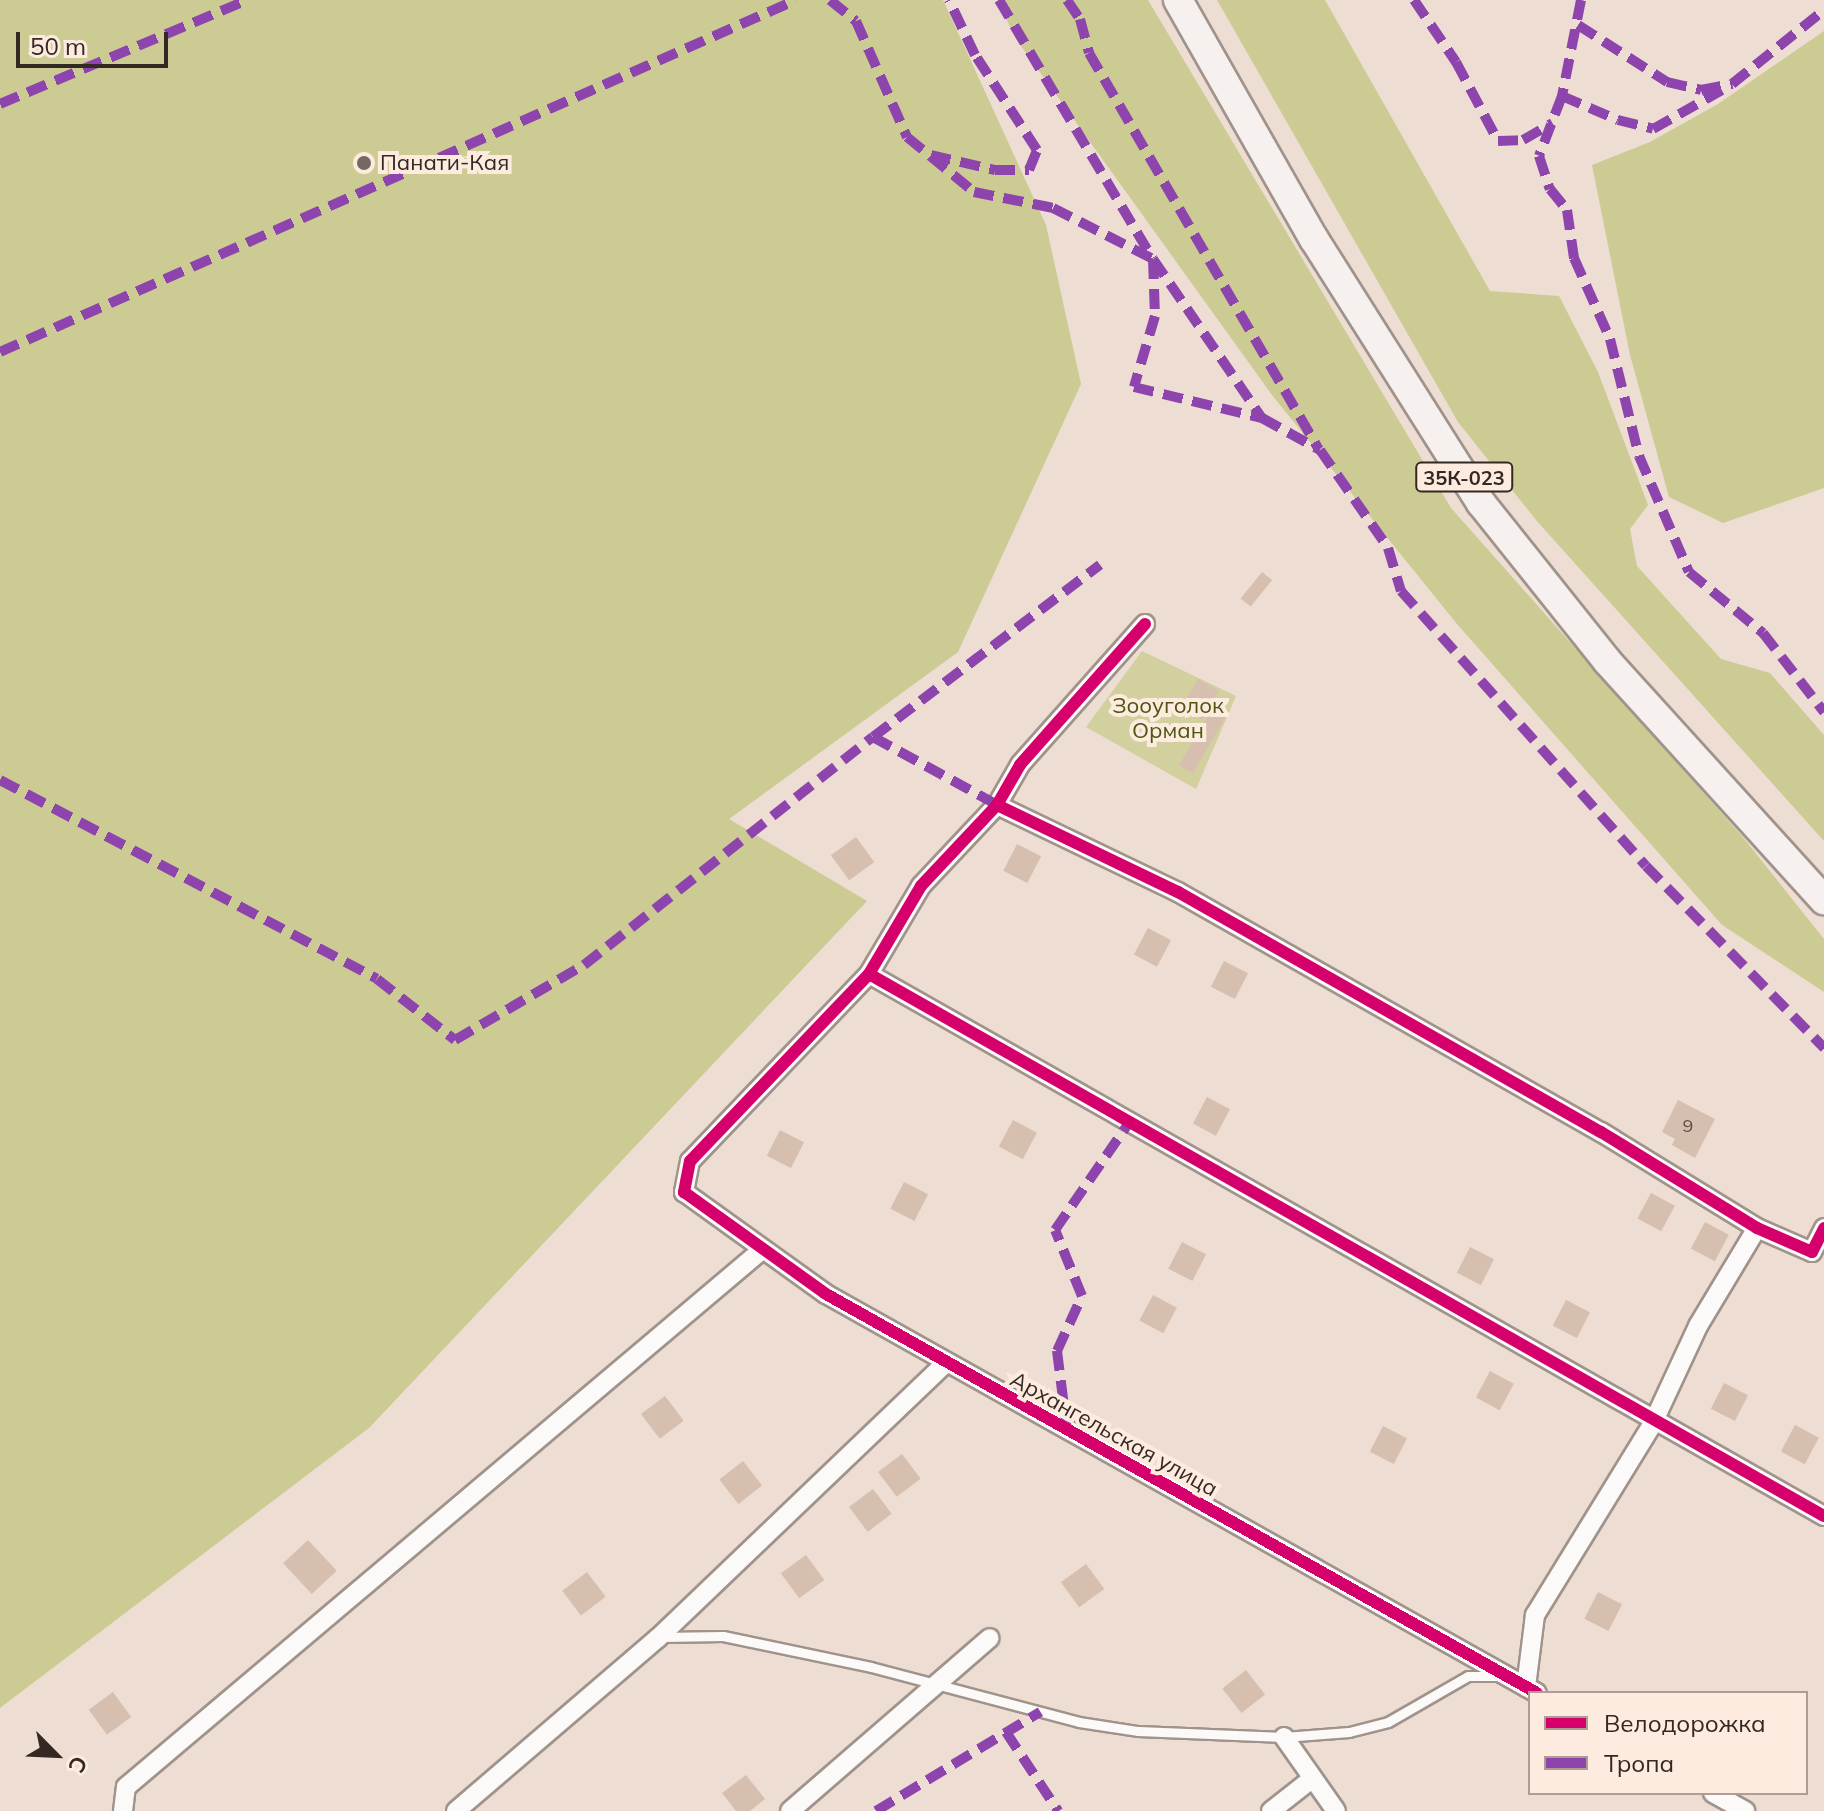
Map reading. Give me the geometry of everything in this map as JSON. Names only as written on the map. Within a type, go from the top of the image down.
[{"type":"main road","name":"35К-023","points":[[1178,0],[1314,239],[1481,503],[1607,661],[1824,900]]},
{"type":"street","points":[[1145,624],[1020,765],[997,805],[921,886],[869,974],[1397,1270],[1653,1423],[1824,1516]]},
{"type":"street","points":[[997,805],[1178,892],[1601,1132],[1757,1228],[1818,1255],[1824,1228]]},
{"type":"street","name":"Архангельская улица","points":[[869,974],[690,1161],[684,1192],[826,1294],[1532,1690]]},
{"type":"street","points":[[1532,1690],[1535,1615],[1653,1423],[1698,1326],[1757,1228]]},
{"type":"street","points":[[123,1811],[126,1787],[762,1250]]},
{"type":"street","points":[[456,1811],[658,1638],[946,1363]]},
{"type":"street","points":[[790,1811],[932,1684],[990,1638]]},
{"type":"street","points":[[1284,1737],[1336,1811]]},
{"type":"street","points":[[1271,1811],[1313,1778]]},
{"type":"street","points":[[1717,1795],[1745,1811]]},
{"type":"lane","points":[[658,1638],[723,1636],[1124,1729],[1284,1737],[1349,1732],[1388,1722],[1468,1676],[1506,1676]]},
{"type":"green space","name":"Зооуголок Орман","points":[[1142,651],[1236,696],[1196,789],[1086,727]]},
{"type":"shaded area","points":[[0,0],[943,0],[1046,225],[1081,384],[958,652],[729,819],[867,901],[369,1428],[0,1708]]},
{"type":"shaded area","points":[[997,0],[1148,0],[1451,508],[1742,836],[1824,939],[1824,992],[1722,925],[1457,624],[1272,395],[1016,39]]},
{"type":"shaded area","points":[[1217,0],[1325,0],[1490,291],[1559,296],[1598,372],[1648,505],[1630,529],[1637,566],[1721,659],[1770,673],[1824,735],[1824,841],[1536,520],[1458,422]]},
{"type":"shaded area","points":[[1824,31],[1824,488],[1723,523],[1669,497],[1630,355],[1592,165],[1650,142],[1718,104]]},
{"type":"building","points":[[1262,572],[1272,580],[1251,607],[1241,598]]},
{"type":"building","points":[[1198,679],[1219,691],[1202,720],[1182,708]]},
{"type":"building","points":[[1215,703],[1229,711],[1193,773],[1179,765]]},
{"type":"building","points":[[856,837],[874,862],[849,880],[831,855]]},
{"type":"building","points":[[1017,844],[1041,856],[1027,883],[1003,871]]},
{"type":"building","points":[[1148,928],[1171,940],[1157,967],[1134,954]]},
{"type":"building","points":[[1224,961],[1248,973],[1235,999],[1211,987]]},
{"type":"building","points":[[1207,1097],[1230,1109],[1216,1136],[1193,1123]]},
{"type":"building","points":[[1678,1100],[1715,1119],[1695,1158],[1672,1145],[1675,1139],[1662,1132]]},
{"type":"building","points":[[1013,1120],[1037,1133],[1023,1159],[999,1146]]},
{"type":"building","points":[[780,1130],[804,1142],[791,1168],[767,1156]]},
{"type":"building","points":[[904,1182],[928,1194],[914,1221],[890,1209]]},
{"type":"building","points":[[1651,1193],[1675,1206],[1661,1231],[1637,1219]]},
{"type":"building","points":[[1705,1222],[1729,1235],[1715,1261],[1691,1248]]},
{"type":"building","points":[[1182,1242],[1206,1254],[1192,1281],[1168,1269]]},
{"type":"building","points":[[1470,1247],[1494,1259],[1481,1285],[1457,1273]]},
{"type":"building","points":[[1153,1295],[1177,1308],[1163,1333],[1139,1321]]},
{"type":"building","points":[[1566,1300],[1590,1312],[1577,1338],[1553,1326]]},
{"type":"building","points":[[1490,1371],[1514,1384],[1500,1410],[1476,1397]]},
{"type":"building","points":[[1724,1383],[1748,1395],[1735,1421],[1711,1409]]},
{"type":"building","points":[[665,1396],[684,1421],[660,1439],[641,1414]]},
{"type":"building","points":[[1795,1425],[1819,1438],[1805,1464],[1781,1451]]},
{"type":"building","points":[[1383,1426],[1407,1438],[1394,1464],[1370,1452]]},
{"type":"building","points":[[902,1454],[921,1479],[897,1497],[878,1472]]},
{"type":"building","points":[[743,1461],[762,1485],[738,1504],[719,1479]]},
{"type":"building","points":[[873,1489],[892,1514],[868,1532],[849,1507]]},
{"type":"building","points":[[308,1540],[337,1571],[312,1594],[283,1563]]},
{"type":"building","points":[[806,1555],[824,1580],[799,1598],[781,1573]]},
{"type":"building","points":[[1086,1564],[1104,1589],[1079,1607],[1061,1582]]},
{"type":"building","points":[[587,1572],[606,1597],[581,1615],[562,1591]]},
{"type":"building","points":[[1598,1592],[1622,1604],[1608,1631],[1584,1619]]},
{"type":"building","points":[[1246,1670],[1265,1694],[1241,1713],[1222,1688]]},
{"type":"building","points":[[113,1692],[131,1717],[107,1735],[89,1710]]},
{"type":"building","points":[[746,1775],[765,1799],[750,1811],[736,1811],[722,1793]]},
{"type":"marked path","points":[[0,104],[248,0]]},
{"type":"marked path","points":[[0,352],[796,0]]},
{"type":"marked path","points":[[830,0],[856,21],[907,137],[974,192],[1053,208],[1153,259],[1155,316],[1134,387],[1262,418],[1320,450],[1388,548],[1401,591],[1646,866],[1824,1048]]},
{"type":"marked path","points":[[931,155],[995,170],[1029,170],[1037,150],[975,55],[949,0]]},
{"type":"marked path","points":[[999,0],[1153,259],[1262,418]]},
{"type":"marked path","points":[[1067,0],[1080,19],[1089,53],[1319,449]]},
{"type":"marked path","points":[[1414,0],[1456,62],[1498,141],[1523,140],[1552,123]]},
{"type":"marked path","points":[[1581,0],[1562,96],[1539,156],[1550,189],[1567,210],[1574,258],[1610,339],[1639,456],[1689,572],[1763,633],[1824,712]]},
{"type":"marked path","points":[[1578,25],[1667,82],[1701,90],[1732,84],[1824,10]]},
{"type":"marked path","points":[[1562,96],[1618,120],[1653,129],[1722,90]]},
{"type":"marked path","points":[[873,737],[1100,565]]},
{"type":"marked path","points":[[0,780],[377,979],[455,1040],[584,965],[873,737],[997,805]]},
{"type":"marked path","points":[[1067,1430],[1057,1351],[1082,1296],[1055,1230],[1131,1120]]},
{"type":"marked path","points":[[876,1811],[1040,1712]]},
{"type":"marked path","points":[[1006,1732],[1058,1811]]},
{"type":"cycle path","points":[[1145,624],[1020,765],[997,805],[921,886],[869,974],[690,1161],[684,1192],[826,1294],[1533,1691]]},
{"type":"cycle path","points":[[997,805],[1178,892],[1601,1132],[1757,1228],[1812,1252],[1824,1228]]},
{"type":"cycle path","points":[[869,974],[1824,1516]]},
{"type":"place","name":"Панати-Кая","points":[[364,163]]}]
